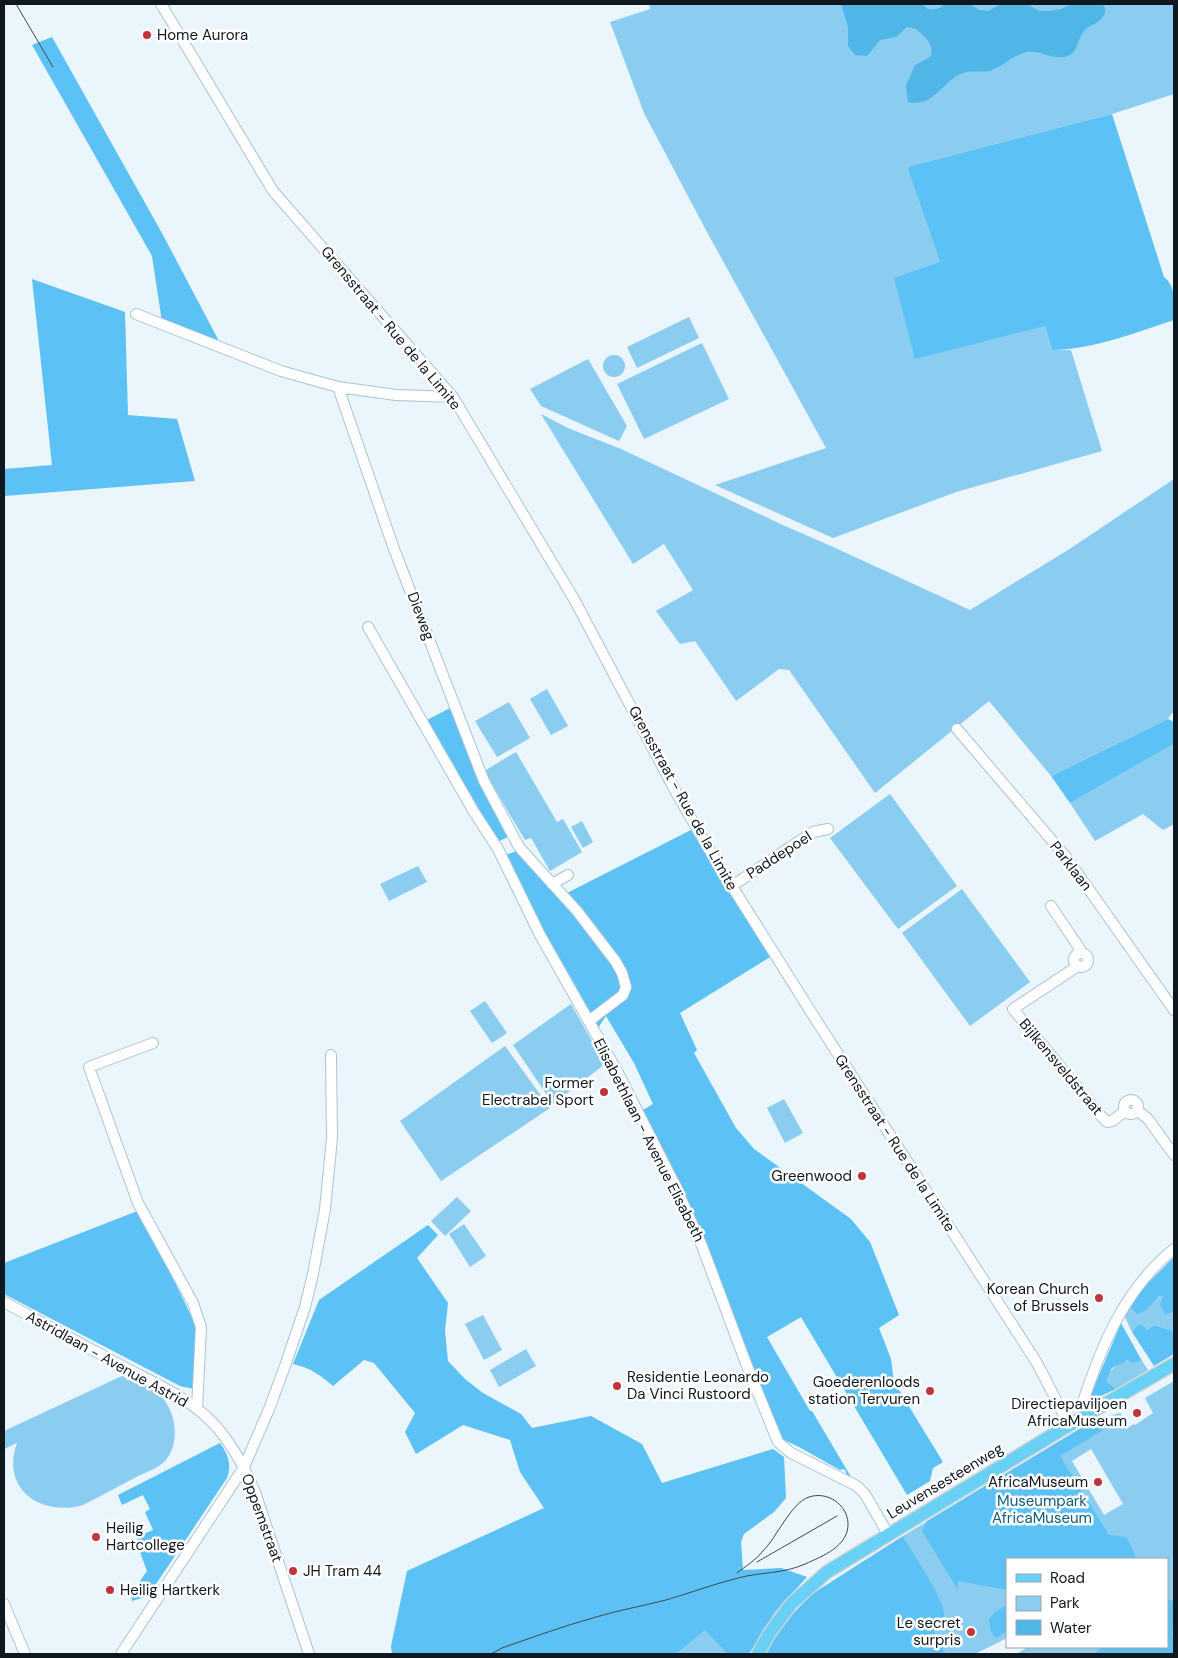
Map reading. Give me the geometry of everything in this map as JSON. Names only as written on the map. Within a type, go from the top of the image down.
[{"type":"main road","name":"Leuvensesteenweg","points":[[758,1654],[780,1618],[802,1593],[827,1572],[1069,1425],[1174,1364]]},
{"type":"street","name":"Grensstraat - Rue de la Limite","points":[[161,4],[273,191],[453,398],[574,599],[678,796],[816,1020],[1037,1363],[1069,1425]]},
{"type":"street","points":[[136,314],[281,371],[338,388],[396,395],[453,398]]},
{"type":"street","name":"Dieweg","points":[[338,388],[394,549],[479,768],[515,840],[591,929],[616,962],[624,978],[625,989],[620,999],[589,1021]]},
{"type":"street","name":"Elisabethlaan - Avenue Elisabeth","points":[[368,627],[474,812],[498,849],[540,935],[616,1070],[691,1220],[764,1411],[778,1442],[791,1453],[857,1486],[865,1494],[888,1534]]},
{"type":"street","name":"Parklaan","points":[[957,729],[1066,857],[1174,1010]]},
{"type":"street","name":"Paddepoel","points":[[732,886],[813,832],[828,829]]},
{"type":"street","points":[[498,849],[515,840]]},
{"type":"street","points":[[552,884],[568,875]]},
{"type":"street","name":"Bijlkensveldstraat","points":[[1051,906],[1080,949],[1081,953],[1077,954],[1074,958],[1074,963],[1078,966],[1013,1009],[1107,1122],[1112,1121],[1125,1111],[1125,1104],[1131,1101],[1137,1105],[1137,1110],[1148,1119],[1174,1155]]},
{"type":"street","points":[[153,1043],[89,1067],[138,1203],[193,1303],[201,1327],[197,1409]]},
{"type":"street","points":[[121,1654],[244,1467],[284,1370],[305,1307],[313,1274],[330,1172],[332,1138],[331,1055]]},
{"type":"street","points":[[1082,1404],[1107,1337],[1118,1315],[1143,1280],[1174,1248]]},
{"type":"street","name":"Astridlaan - Avenue Astrid","points":[[4,1302],[165,1388],[197,1409],[230,1444],[244,1467]]},
{"type":"street","name":"Oppemstraat","points":[[244,1467],[255,1492],[309,1654]]},
{"type":"street","points":[[4,1604],[26,1654]]},
{"type":"green space","points":[[649,4],[1174,4],[1174,94],[1112,114],[907,167],[940,262],[1045,326],[1052,350],[1071,350],[1102,451],[956,492],[833,538],[715,485],[826,448],[644,113],[610,22],[650,9]]},
{"type":"green space","points":[[52,37],[163,235],[220,343],[162,322],[152,256],[32,45]]},
{"type":"green space","points":[[1112,114],[1164,277],[1173,291],[1174,320],[1084,347],[1052,350],[1045,326],[915,359],[894,278],[940,262],[907,167]]},
{"type":"green space","points":[[32,279],[125,312],[128,415],[177,419],[195,481],[4,496],[4,469],[52,465]]},
{"type":"green space","points":[[689,317],[699,338],[637,368],[627,347]]},
{"type":"green space","points":[[702,343],[729,399],[644,439],[617,384]]},
{"type":"green space","points":[[614,355],[624,362],[625,366],[618,376],[614,377],[604,370],[603,366],[610,356]]},
{"type":"green space","points":[[588,359],[627,426],[619,441],[541,406],[530,389]]},
{"type":"green space","points":[[541,414],[568,428],[621,449],[970,610],[1068,550],[1174,479],[1174,714],[1172,713],[1168,719],[1051,776],[989,701],[875,793],[789,670],[779,669],[736,701],[695,641],[680,644],[656,611],[693,590],[664,544],[633,564]]},
{"type":"green space","points":[[547,689],[568,726],[551,735],[530,699]]},
{"type":"green space","points":[[509,702],[530,738],[497,757],[475,721]]},
{"type":"green space","points":[[454,706],[508,837],[497,842],[471,795],[425,721]]},
{"type":"green space","points":[[1168,719],[1174,722],[1174,744],[1070,803],[1051,776]]},
{"type":"green space","points":[[1174,744],[1174,824],[1163,830],[1143,814],[1095,841],[1070,803]]},
{"type":"green space","points":[[516,752],[557,822],[563,819],[582,852],[550,871],[531,838],[525,840],[484,771]]},
{"type":"green space","points":[[890,794],[957,886],[898,929],[830,838]]},
{"type":"green space","points":[[582,821],[593,842],[583,848],[571,827]]},
{"type":"green space","points":[[691,830],[770,957],[680,1013],[697,1050],[694,1053],[736,1128],[754,1149],[851,1219],[870,1242],[899,1315],[879,1328],[891,1359],[894,1382],[943,1462],[933,1468],[930,1481],[907,1495],[801,1317],[767,1337],[851,1477],[843,1469],[840,1470],[782,1439],[672,1171],[641,1111],[653,1104],[634,1063],[606,1016],[598,1028],[544,932],[505,855],[524,849],[565,894]]},
{"type":"green space","points":[[418,866],[427,882],[389,901],[380,884]]},
{"type":"green space","points":[[962,889],[1030,982],[970,1026],[902,933]]},
{"type":"green space","points":[[485,1001],[507,1033],[492,1043],[470,1011]]},
{"type":"green space","points":[[571,1004],[605,1064],[553,1104],[513,1045]]},
{"type":"green space","points":[[505,1046],[550,1108],[441,1181],[400,1121]]},
{"type":"green space","points":[[784,1099],[803,1133],[785,1143],[767,1108]]},
{"type":"green space","points":[[457,1197],[471,1211],[445,1236],[431,1221]]},
{"type":"green space","points":[[140,1210],[197,1328],[194,1389],[180,1386],[4,1294],[4,1263]]},
{"type":"green space","points":[[464,1224],[486,1256],[470,1267],[449,1234]]},
{"type":"green space","points":[[428,1225],[438,1235],[417,1258],[448,1303],[445,1331],[448,1361],[465,1379],[483,1393],[521,1414],[532,1428],[591,1416],[642,1444],[662,1483],[773,1449],[784,1457],[786,1498],[774,1512],[744,1534],[741,1542],[743,1570],[781,1568],[807,1577],[776,1611],[749,1654],[727,1654],[705,1630],[676,1654],[392,1654],[391,1646],[407,1571],[544,1508],[520,1472],[510,1440],[463,1425],[416,1454],[405,1432],[415,1413],[374,1363],[364,1360],[333,1386],[315,1372],[293,1364],[319,1300]]},
{"type":"green space","points":[[1174,1257],[1174,1312],[1165,1314],[1160,1305],[1163,1296],[1159,1296],[1147,1310],[1137,1314],[1131,1305],[1140,1291]]},
{"type":"green space","points":[[1159,1296],[1164,1296],[1174,1312],[1174,1330],[1154,1325],[1147,1330],[1137,1326],[1132,1332],[1124,1315],[1131,1305],[1147,1310]]},
{"type":"green space","points":[[483,1315],[502,1350],[484,1360],[465,1324]]},
{"type":"green space","points":[[1121,1323],[1142,1361],[1132,1363],[1128,1360],[1112,1368],[1106,1381],[1116,1389],[1092,1400],[1089,1399]]},
{"type":"green space","points":[[1142,1325],[1147,1330],[1154,1325],[1174,1330],[1174,1354],[1154,1366],[1132,1332],[1137,1326]]},
{"type":"green space","points":[[526,1349],[536,1366],[499,1387],[490,1370]]},
{"type":"green space","points":[[1129,1360],[1132,1363],[1142,1361],[1148,1370],[1116,1389],[1106,1381],[1114,1367]]},
{"type":"green space","points":[[124,1375],[127,1380],[140,1382],[151,1387],[161,1395],[168,1406],[175,1434],[172,1448],[165,1461],[156,1468],[83,1505],[68,1508],[53,1507],[40,1503],[28,1496],[14,1474],[13,1460],[17,1443],[4,1449],[4,1431]]},
{"type":"green space","name":"Museumpark AfricaMuseum","points":[[1174,1381],[1174,1654],[1016,1654],[1026,1648],[1168,1648],[1168,1558],[1006,1558],[1006,1638],[975,1654],[946,1654],[934,1631],[941,1626],[923,1570],[903,1536],[1096,1419],[1120,1413],[1129,1427],[1153,1413],[1145,1398]],"holes":[[[1091,1449],[1123,1504],[1104,1515],[1072,1461]]]},
{"type":"green space","points":[[1096,1419],[1103,1430],[1060,1456],[1109,1535],[1126,1537],[1136,1558],[1006,1558],[1006,1590],[958,1581],[958,1590],[922,1531],[927,1521]]},
{"type":"green space","points":[[220,1443],[228,1460],[227,1478],[148,1596],[132,1601],[131,1594],[147,1571],[136,1541],[141,1535],[153,1530],[145,1512],[150,1509],[143,1495],[122,1505],[118,1495]]},
{"type":"green space","points":[[903,1536],[933,1585],[942,1605],[944,1612],[943,1621],[934,1631],[946,1654],[765,1654],[785,1622],[812,1594]]},
{"type":"green space","points":[[1168,1599],[1174,1601],[1172,1632],[1174,1654],[1096,1653],[1100,1648],[1168,1648]]},
{"type":"green space","points":[[1006,1606],[1006,1632],[996,1638],[991,1632],[989,1619],[995,1612]]},
{"type":"green space","points":[[705,1629],[727,1654],[676,1654]]},
{"type":"water","points":[[841,4],[922,4],[928,9],[932,9],[939,8],[944,4],[970,4],[979,10],[988,11],[1001,4],[1027,4],[1039,11],[1050,11],[1072,4],[1103,4],[1105,11],[1100,20],[1084,31],[1075,50],[1069,56],[1054,57],[1033,52],[1023,53],[989,71],[963,73],[949,82],[931,98],[917,103],[908,102],[906,86],[915,65],[930,57],[931,49],[928,41],[916,29],[907,27],[896,37],[880,40],[867,56],[855,55],[848,46],[848,27]]},
{"type":"tram line","points":[[16,4],[53,67]]},
{"type":"tram line","points":[[491,1654],[502,1648],[572,1624],[666,1600],[738,1578],[788,1570],[805,1564],[840,1544],[847,1531],[848,1523],[844,1510],[835,1501],[823,1496],[809,1497],[802,1500],[760,1554],[737,1573]]},
{"type":"tram line","points":[[757,1562],[837,1516]]},
{"type":"place","name":"Home Aurora","points":[[147,35]]},
{"type":"place","name":"Former Electrabel Sport","points":[[604,1092]]},
{"type":"place","name":"Greenwood","points":[[862,1176]]},
{"type":"place","name":"Korean Church of Brussels","points":[[1099,1298]]},
{"type":"place","name":"Residentie Leonardo Da Vinci Rustoord","points":[[617,1386]]},
{"type":"place","name":"Goederenloods station Tervuren","points":[[930,1391]]},
{"type":"place","name":"Directiepaviljoen AfricaMuseum","points":[[1137,1413]]},
{"type":"place","name":"AfricaMuseum","points":[[1098,1482]]},
{"type":"place","name":"Heilig Hartcollege","points":[[96,1537]]},
{"type":"place","name":"JH Tram 44","points":[[293,1571]]},
{"type":"place","name":"Heilig Hartkerk","points":[[110,1590]]},
{"type":"place","name":"Le secret surpris","points":[[971,1632]]}]
